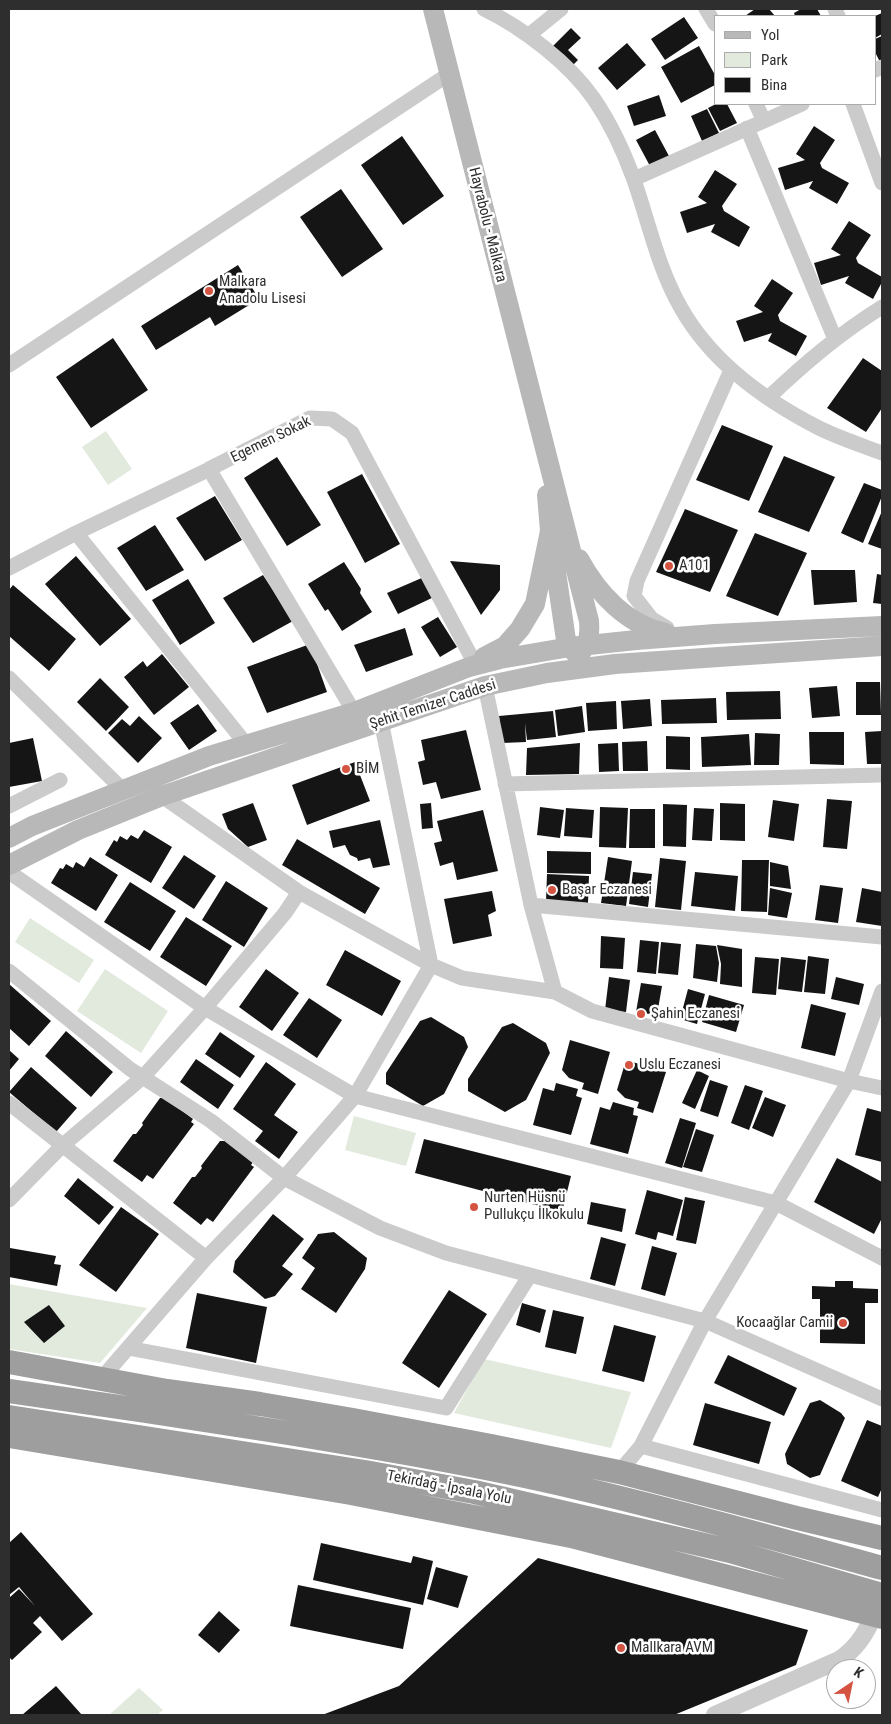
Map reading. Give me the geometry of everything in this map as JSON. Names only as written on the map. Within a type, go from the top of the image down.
[{"type":"highway","points":[[9,1362],[167,1391],[353,1420],[619,1472],[882,1538]]},
{"type":"highway","name":"Tekirdağ - İpsala Yolu","points":[[9,1391],[128,1407],[368,1446],[479,1467],[574,1487],[882,1568]]},
{"type":"highway","name":"Tekirdağ - İpsala Yolu","points":[[9,1416],[365,1472],[474,1492],[730,1551],[880,1612]]},
{"type":"highway","points":[[9,1436],[351,1493],[572,1536],[880,1612]]},
{"type":"highway","points":[[797,1518],[882,1547]]},
{"type":"main road","name":"Hayrabolu - Malkara","points":[[433,9],[542,441],[558,531]]},
{"type":"main road","points":[[558,531],[580,560],[589,577],[619,610],[638,624],[680,637]]},
{"type":"main road","points":[[558,531],[566,640],[587,661],[615,664]]},
{"type":"main road","points":[[471,665],[505,646],[520,629],[535,604],[558,531]]},
{"type":"main road","name":"Şehit Temizer Caddesi","points":[[9,838],[32,826],[209,756],[354,712],[471,665],[500,659],[680,637],[882,626]]},
{"type":"main road","name":"Şehit Temizer Caddesi","points":[[9,866],[78,830],[162,796],[484,686],[547,673],[615,664],[882,646]]},
{"type":"main road","points":[[547,673],[564,666],[578,650]]},
{"type":"street","points":[[484,9],[529,35],[556,58],[593,98],[617,138],[634,180],[666,279],[681,309],[698,335],[742,380],[768,398],[820,429],[882,453]]},
{"type":"street","points":[[529,35],[561,9]]},
{"type":"street","points":[[706,9],[714,22]]},
{"type":"street","points":[[9,365],[449,74]]},
{"type":"street","points":[[756,105],[764,121]]},
{"type":"street","points":[[634,180],[800,105]]},
{"type":"street","points":[[853,105],[882,183]]},
{"type":"street","points":[[747,128],[835,339]]},
{"type":"street","points":[[768,398],[810,359],[835,339],[882,307]]},
{"type":"street","points":[[680,637],[652,619],[634,596],[637,582],[731,370]]},
{"type":"street","name":"Egemen Sokak","points":[[354,712],[209,470],[310,418],[332,419],[352,434],[471,665]]},
{"type":"street","points":[[9,568],[76,533],[216,466]]},
{"type":"street","points":[[76,533],[246,744]]},
{"type":"street","points":[[9,678],[123,790]]},
{"type":"street","points":[[484,686],[532,906],[555,992]]},
{"type":"street","points":[[101,1379],[206,1258],[284,1178],[355,1096],[431,965],[381,721]]},
{"type":"street","points":[[505,784],[882,775]]},
{"type":"street","points":[[9,806],[60,780]]},
{"type":"street","points":[[162,796],[299,892],[431,965],[462,978],[555,992],[592,1010],[849,1081],[882,1088]]},
{"type":"street","points":[[9,872],[205,1008],[355,1096],[776,1203],[882,1258]]},
{"type":"street","points":[[9,1200],[63,1145],[143,1076],[205,1008],[286,913],[299,892]]},
{"type":"street","points":[[532,906],[882,936]]},
{"type":"street","points":[[9,970],[130,1068],[211,1121],[284,1178],[380,1228],[446,1253],[705,1321],[882,1399]]},
{"type":"street","points":[[619,1472],[641,1446],[705,1321],[849,1081],[882,991]]},
{"type":"street","points":[[9,1103],[206,1258]]},
{"type":"street","points":[[436,1436],[446,1408],[530,1275]]},
{"type":"street","points":[[128,1348],[446,1408]]},
{"type":"street","points":[[641,1446],[882,1510]]},
{"type":"street","points":[[715,1715],[839,1660],[861,1640],[880,1612]]},
{"type":"green space","points":[[106,431],[132,469],[108,485],[82,447]]},
{"type":"green space","points":[[30,918],[94,960],[79,983],[15,942]]},
{"type":"green space","points":[[105,969],[168,1011],[141,1053],[77,1011]]},
{"type":"green space","points":[[354,1116],[416,1133],[406,1166],[345,1150]]},
{"type":"green space","points":[[9,1284],[147,1308],[100,1363],[9,1349]]},
{"type":"green space","points":[[484,1359],[631,1392],[611,1448],[454,1413]]},
{"type":"green space","points":[[139,1688],[163,1710],[157,1715],[109,1715]]},
{"type":"building","points":[[755,9],[769,9],[774,15],[746,15]]},
{"type":"building","points":[[801,9],[817,9],[820,15],[795,15],[794,13]]},
{"type":"building","points":[[882,13],[882,34],[876,37],[876,16]]},
{"type":"building","points":[[684,17],[698,38],[665,60],[651,39]]},
{"type":"building","points":[[571,28],[581,38],[568,50],[578,60],[570,68],[550,49]]},
{"type":"building","points":[[882,36],[882,61],[880,62],[876,54],[876,39]]},
{"type":"building","points":[[627,43],[646,65],[617,90],[598,68]]},
{"type":"building","points":[[699,46],[714,73],[714,86],[681,103],[661,67]]},
{"type":"building","points":[[659,95],[666,116],[634,126],[627,106]]},
{"type":"building","points":[[714,105],[728,105],[737,123],[720,131],[708,108]]},
{"type":"building","points":[[707,109],[719,133],[702,141],[691,116]]},
{"type":"building","points":[[814,126],[835,140],[820,163],[822,168],[849,183],[837,204],[809,188],[813,181],[785,190],[778,168],[805,160],[796,154]]},
{"type":"building","points":[[655,130],[669,156],[650,166],[636,140]]},
{"type":"building","points":[[402,136],[444,196],[403,225],[361,165]]},
{"type":"building","points":[[715,170],[737,184],[722,206],[724,211],[750,227],[739,247],[711,232],[715,224],[687,233],[680,212],[707,203],[698,197]]},
{"type":"building","points":[[341,189],[383,249],[342,277],[300,217]]},
{"type":"building","points":[[849,221],[871,235],[856,258],[858,263],[882,277],[882,282],[873,299],[845,283],[849,276],[821,285],[814,263],[841,255],[831,249]]},
{"type":"building","points":[[238,265],[259,299],[215,326],[210,317],[156,350],[141,326]]},
{"type":"building","points":[[772,279],[793,293],[778,315],[780,321],[807,336],[796,356],[768,341],[772,333],[744,342],[736,321],[763,312],[754,306]]},
{"type":"building","points":[[113,338],[148,390],[91,428],[56,377]]},
{"type":"building","points":[[863,358],[882,371],[882,408],[866,432],[827,408]]},
{"type":"building","points":[[722,425],[773,446],[749,501],[696,480]]},
{"type":"building","points":[[784,456],[835,477],[809,532],[758,512]]},
{"type":"building","points":[[277,457],[321,525],[287,546],[244,478]]},
{"type":"building","points":[[362,474],[400,544],[365,563],[327,492]]},
{"type":"building","points":[[864,483],[882,490],[882,496],[863,543],[841,533]]},
{"type":"building","points":[[215,496],[242,540],[205,561],[176,518]]},
{"type":"building","points":[[685,509],[738,530],[710,592],[656,572]]},
{"type":"building","points":[[882,511],[882,549],[868,544]]},
{"type":"building","points":[[155,525],[184,570],[146,591],[117,548]]},
{"type":"building","points":[[755,533],[807,553],[778,616],[726,596]]},
{"type":"building","points":[[76,556],[131,619],[100,646],[45,584]]},
{"type":"building","points":[[450,561],[500,565],[500,590],[481,615]]},
{"type":"building","points":[[344,562],[361,589],[360,593],[372,612],[342,631],[328,609],[325,611],[308,584]]},
{"type":"building","points":[[811,570],[855,570],[857,602],[814,605]]},
{"type":"building","points":[[877,574],[882,575],[882,604],[873,603]]},
{"type":"building","points":[[263,575],[293,621],[253,643],[223,598]]},
{"type":"building","points":[[424,577],[434,597],[398,614],[387,593]]},
{"type":"building","points":[[188,579],[215,623],[180,645],[152,600]]},
{"type":"building","points":[[13,585],[76,639],[49,671],[9,636],[9,590]]},
{"type":"building","points":[[438,617],[457,647],[440,657],[421,627]]},
{"type":"building","points":[[405,628],[413,655],[366,672],[354,645]]},
{"type":"building","points":[[310,644],[327,692],[267,713],[247,667]]},
{"type":"building","points":[[162,654],[189,687],[154,715],[124,677],[143,661],[147,667]]},
{"type":"building","points":[[100,678],[129,707],[106,731],[77,702]]},
{"type":"building","points":[[856,682],[880,682],[881,715],[856,715]]},
{"type":"building","points":[[837,686],[840,716],[812,718],[809,688]]},
{"type":"building","points":[[780,691],[781,719],[727,720],[726,692]]},
{"type":"building","points":[[716,698],[717,723],[662,724],[661,700]]},
{"type":"building","points":[[650,699],[652,726],[623,729],[621,701]]},
{"type":"building","points":[[616,701],[617,729],[588,731],[586,703]]},
{"type":"building","points":[[198,704],[217,731],[189,750],[170,723]]},
{"type":"building","points":[[582,706],[585,732],[558,736],[555,710]]},
{"type":"building","points":[[553,711],[556,737],[527,740],[525,723],[526,742],[502,743],[499,716]]},
{"type":"building","points":[[139,716],[162,738],[138,763],[108,733],[122,719],[130,726]]},
{"type":"building","points":[[466,730],[481,790],[441,799],[436,782],[423,785],[418,762],[425,760],[421,740]]},
{"type":"building","points":[[882,731],[882,764],[867,764],[865,732]]},
{"type":"building","points":[[809,732],[844,732],[844,765],[810,764]]},
{"type":"building","points":[[755,733],[780,734],[779,765],[754,765]]},
{"type":"building","points":[[749,734],[751,765],[702,767],[701,737]]},
{"type":"building","points":[[666,736],[690,737],[690,770],[666,769]]},
{"type":"building","points":[[33,738],[42,781],[9,787],[9,743]]},
{"type":"building","points":[[647,741],[648,771],[623,771],[622,742]]},
{"type":"building","points":[[580,743],[579,774],[526,775],[527,748]]},
{"type":"building","points":[[618,743],[619,771],[599,772],[598,744]]},
{"type":"building","points":[[355,762],[370,801],[307,825],[292,785]]},
{"type":"building","points":[[827,799],[852,801],[847,849],[823,847]]},
{"type":"building","points":[[773,800],[799,804],[794,841],[768,837]]},
{"type":"building","points":[[253,803],[267,840],[248,847],[228,829],[222,814]]},
{"type":"building","points":[[431,803],[433,828],[422,829],[420,804]]},
{"type":"building","points":[[720,803],[745,804],[745,841],[720,840]]},
{"type":"building","points":[[663,804],[687,805],[686,847],[663,846]]},
{"type":"building","points":[[540,807],[564,810],[560,838],[537,835]]},
{"type":"building","points":[[600,807],[628,808],[626,848],[599,847]]},
{"type":"building","points":[[566,808],[594,810],[592,838],[564,836]]},
{"type":"building","points":[[694,808],[714,809],[712,841],[692,840]]},
{"type":"building","points":[[630,809],[655,809],[655,848],[629,848]]},
{"type":"building","points":[[483,810],[498,871],[457,880],[453,862],[440,866],[434,843],[442,841],[437,821]]},
{"type":"building","points":[[380,820],[390,865],[373,868],[370,858],[358,861],[357,858],[350,855],[345,845],[333,848],[329,831]]},
{"type":"building","points":[[144,830],[172,847],[151,883],[105,855],[114,840],[117,842],[120,836],[127,840],[131,835],[138,839]]},
{"type":"building","points":[[297,839],[380,888],[365,914],[282,865]]},
{"type":"building","points":[[547,851],[591,852],[591,874],[547,873]]},
{"type":"building","points":[[184,855],[216,876],[194,909],[162,888]]},
{"type":"building","points":[[90,857],[118,875],[96,911],[51,883],[60,868],[63,869],[66,864],[73,868],[76,862],[84,867]]},
{"type":"building","points":[[608,857],[632,861],[626,906],[601,903]]},
{"type":"building","points":[[660,858],[686,861],[681,910],[655,907]]},
{"type":"building","points":[[742,860],[769,860],[767,912],[741,911]]},
{"type":"building","points":[[770,862],[788,866],[791,889],[770,886]]},
{"type":"building","points":[[633,872],[652,874],[648,907],[629,904]]},
{"type":"building","points":[[695,872],[738,876],[735,911],[691,906]]},
{"type":"building","points":[[547,874],[589,876],[588,903],[546,901]]},
{"type":"building","points":[[226,881],[268,908],[244,947],[202,920]]},
{"type":"building","points":[[130,882],[176,911],[150,951],[104,922]]},
{"type":"building","points":[[820,885],[843,888],[838,923],[815,920]]},
{"type":"building","points":[[770,888],[792,893],[787,918],[768,915]]},
{"type":"building","points":[[862,888],[882,892],[882,926],[856,922]]},
{"type":"building","points":[[492,891],[496,911],[488,915],[492,936],[453,944],[444,899]]},
{"type":"building","points":[[186,917],[232,946],[206,986],[160,957]]},
{"type":"building","points":[[601,936],[625,938],[623,969],[600,968]]},
{"type":"building","points":[[640,940],[659,942],[656,974],[637,972]]},
{"type":"building","points":[[661,942],[681,944],[678,975],[658,973]]},
{"type":"building","points":[[696,944],[716,946],[719,963],[717,982],[693,978]]},
{"type":"building","points":[[717,945],[742,949],[742,987],[720,984],[721,964]]},
{"type":"building","points":[[345,950],[401,981],[382,1016],[326,985]]},
{"type":"building","points":[[808,956],[829,959],[825,994],[804,992]]},
{"type":"building","points":[[755,957],[779,959],[776,995],[752,993]]},
{"type":"building","points":[[781,957],[806,960],[802,992],[778,989]]},
{"type":"building","points":[[266,969],[299,993],[272,1031],[239,1007]]},
{"type":"building","points":[[609,977],[630,980],[626,1012],[605,1010]]},
{"type":"building","points":[[836,977],[864,984],[859,1005],[831,999]]},
{"type":"building","points":[[641,983],[662,986],[657,1015],[636,1012]]},
{"type":"building","points":[[9,984],[51,1021],[29,1046],[9,1028]]},
{"type":"building","points":[[688,989],[705,994],[697,1024],[680,1019]]},
{"type":"building","points":[[709,995],[744,1005],[736,1032],[702,1022]]},
{"type":"building","points":[[309,998],[342,1020],[317,1058],[283,1035]]},
{"type":"building","points":[[811,1004],[846,1013],[835,1056],[801,1048]]},
{"type":"building","points":[[431,1017],[464,1037],[468,1047],[444,1094],[423,1106],[386,1084],[386,1073],[420,1021]]},
{"type":"building","points":[[513,1023],[546,1043],[550,1053],[526,1100],[505,1112],[468,1091],[468,1079],[502,1027]]},
{"type":"building","points":[[66,1031],[113,1072],[91,1097],[45,1056]]},
{"type":"building","points":[[220,1032],[255,1056],[240,1078],[205,1054]]},
{"type":"building","points":[[570,1040],[610,1052],[598,1094],[582,1089],[584,1083],[569,1078],[562,1070]]},
{"type":"building","points":[[9,1050],[19,1059],[9,1071]]},
{"type":"building","points":[[196,1059],[234,1085],[218,1109],[180,1082]]},
{"type":"building","points":[[626,1060],[666,1072],[653,1113],[637,1108],[639,1102],[625,1098],[617,1090]]},
{"type":"building","points":[[266,1062],[296,1084],[274,1115],[298,1132],[279,1159],[255,1141],[263,1131],[233,1109]]},
{"type":"building","points":[[31,1067],[77,1108],[56,1132],[9,1092]]},
{"type":"building","points":[[697,1070],[709,1076],[695,1109],[682,1103]]},
{"type":"building","points":[[710,1080],[728,1086],[718,1117],[700,1111]]},
{"type":"building","points":[[556,1083],[578,1089],[576,1096],[582,1098],[571,1135],[533,1125],[543,1088],[554,1091]]},
{"type":"building","points":[[745,1085],[763,1091],[749,1130],[731,1123]]},
{"type":"building","points":[[765,1097],[786,1105],[773,1137],[752,1128]]},
{"type":"building","points":[[160,1098],[165,1098],[193,1119],[191,1122],[194,1124],[153,1179],[147,1175],[142,1182],[113,1161],[133,1134],[136,1134],[143,1125],[142,1123]]},
{"type":"building","points":[[613,1102],[634,1108],[633,1115],[638,1116],[628,1154],[590,1144],[600,1107],[610,1110]]},
{"type":"building","points":[[867,1108],[882,1112],[882,1162],[855,1155]]},
{"type":"building","points":[[680,1118],[696,1123],[682,1168],[665,1163]]},
{"type":"building","points":[[696,1129],[714,1135],[702,1172],[683,1167]]},
{"type":"building","points":[[424,1139],[571,1176],[562,1212],[415,1173]]},
{"type":"building","points":[[220,1141],[225,1141],[253,1162],[251,1165],[254,1167],[213,1222],[207,1218],[201,1225],[173,1203],[192,1177],[195,1177],[202,1168],[201,1166]]},
{"type":"building","points":[[837,1158],[882,1182],[882,1218],[874,1234],[814,1202]]},
{"type":"building","points":[[78,1178],[114,1207],[99,1225],[64,1196]]},
{"type":"building","points":[[647,1190],[683,1200],[673,1236],[658,1232],[656,1240],[635,1234]]},
{"type":"building","points":[[685,1197],[705,1201],[696,1244],[676,1240]]},
{"type":"building","points":[[591,1202],[626,1209],[622,1232],[587,1224]]},
{"type":"building","points":[[121,1207],[159,1234],[116,1292],[79,1265]]},
{"type":"building","points":[[273,1214],[304,1239],[282,1266],[293,1274],[275,1296],[265,1299],[233,1272],[235,1261]]},
{"type":"building","points":[[334,1232],[367,1258],[365,1269],[336,1313],[301,1289],[315,1268],[302,1258],[318,1234]]},
{"type":"building","points":[[601,1237],[626,1244],[615,1286],[590,1279]]},
{"type":"building","points":[[652,1246],[677,1253],[665,1296],[641,1289]]},
{"type":"building","points":[[10,1248],[56,1256],[54,1264],[61,1265],[57,1286],[9,1277]]},
{"type":"building","name":"Kocaağlar Camii","points":[[835,1281],[853,1281],[853,1288],[878,1289],[878,1303],[865,1303],[865,1344],[820,1343],[820,1299],[812,1299],[812,1286],[835,1287]]},
{"type":"building","points":[[449,1290],[487,1314],[439,1388],[402,1363]]},
{"type":"building","points":[[197,1293],[267,1307],[256,1363],[186,1348]]},
{"type":"building","points":[[522,1303],[546,1310],[540,1333],[516,1325]]},
{"type":"building","points":[[49,1305],[65,1326],[44,1343],[24,1322]]},
{"type":"building","points":[[553,1310],[584,1317],[576,1354],[545,1347]]},
{"type":"building","points":[[614,1325],[656,1336],[644,1382],[602,1371]]},
{"type":"building","points":[[728,1355],[797,1388],[784,1416],[714,1383]]},
{"type":"building","points":[[820,1400],[841,1413],[845,1418],[820,1475],[810,1478],[787,1464],[785,1454],[810,1403]]},
{"type":"building","points":[[705,1403],[771,1422],[759,1464],[693,1445]]},
{"type":"building","points":[[867,1420],[882,1426],[882,1488],[878,1497],[841,1481]]},
{"type":"building","points":[[21,1532],[93,1614],[62,1641],[40,1616],[33,1623],[42,1632],[12,1660],[9,1657],[9,1598],[19,1589],[35,1606],[19,1587],[9,1595],[9,1543]]},
{"type":"building","points":[[321,1543],[411,1563],[413,1556],[433,1561],[423,1605],[313,1580]]},
{"type":"building","name":"Mallkara AVM","points":[[538,1558],[808,1630],[796,1665],[674,1715],[322,1715],[399,1686]]},
{"type":"building","points":[[436,1567],[468,1576],[458,1608],[427,1599]]},
{"type":"building","points":[[298,1585],[411,1608],[403,1649],[290,1626]]},
{"type":"building","points":[[219,1611],[240,1630],[219,1653],[198,1635]]},
{"type":"building","points":[[56,1686],[82,1715],[22,1715]]},
{"type":"place","name":"Malkara Anadolu Lisesi","points":[[209,291]]},
{"type":"place","name":"A101","points":[[669,566]]},
{"type":"place","name":"BİM","points":[[346,769]]},
{"type":"place","name":"Başar Eczanesi","points":[[552,890]]},
{"type":"place","name":"Şahin Eczanesi","points":[[641,1014]]},
{"type":"place","name":"Uslu Eczanesi","points":[[629,1065]]},
{"type":"place","name":"Nurten Hüsnü Pullukçu İlkokulu","points":[[474,1207]]},
{"type":"place","name":"Kocaağlar Camii","points":[[843,1323]]},
{"type":"place","name":"Mallkara AVM","points":[[621,1648]]}]
